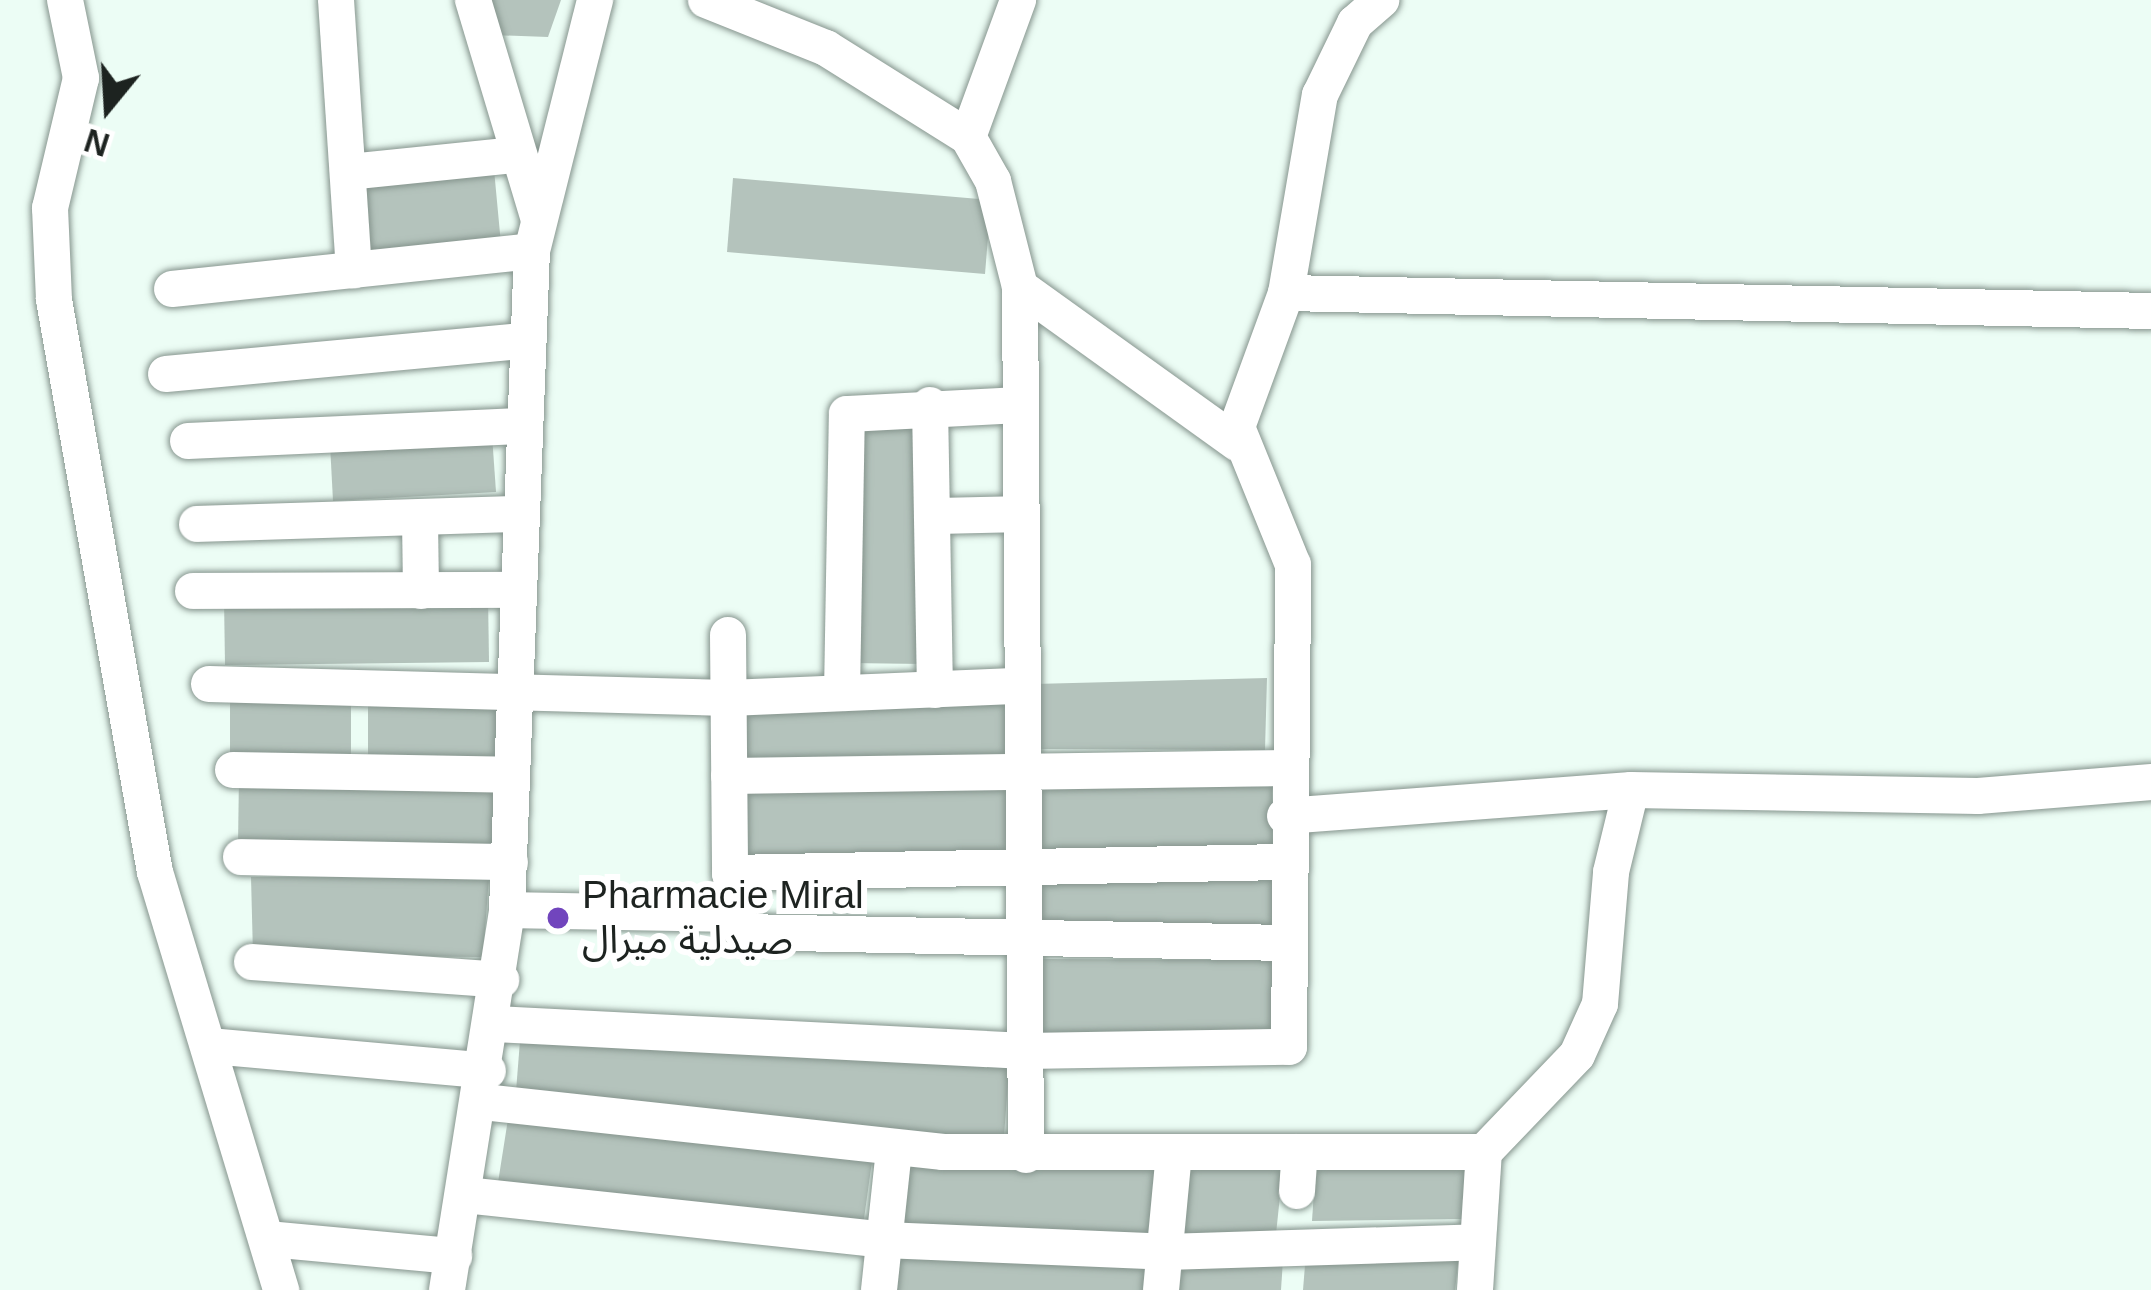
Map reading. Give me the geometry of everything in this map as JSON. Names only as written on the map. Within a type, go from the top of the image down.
[{"type":"street","points":[[64,0],[82,78],[50,208],[54,300],[155,872],[281,1290]]},
{"type":"street","points":[[336,0],[354,270]]},
{"type":"street","points":[[473,0],[535,234]]},
{"type":"street","points":[[269,1239],[451,1273],[486,1087],[507,910],[511,775],[520,685],[516,590],[520,426],[535,234],[595,0]]},
{"type":"street","points":[[706,0],[826,48],[968,137],[993,181],[1020,287],[1016,405],[1020,686],[1030,944],[1026,1154]]},
{"type":"street","points":[[968,137],[1018,0]]},
{"type":"street","points":[[1238,443],[1286,292],[1320,95],[1355,23],[1381,0]]},
{"type":"street","points":[[348,172],[515,155]]},
{"type":"street","points":[[172,289],[354,270],[535,234]]},
{"type":"street","points":[[495,1024],[1025,1051],[1289,1047],[1284,862],[1290,543],[1238,443],[1020,287]]},
{"type":"street","points":[[1286,292],[2151,311]]},
{"type":"street","points":[[166,374],[525,341]]},
{"type":"street","points":[[842,693],[847,413],[930,405],[1016,405]]},
{"type":"street","points":[[930,405],[935,689]]},
{"type":"street","points":[[188,442],[520,426]]},
{"type":"street","points":[[197,524],[520,514]]},
{"type":"street","points":[[933,516],[1018,514]]},
{"type":"street","points":[[420,519],[421,591]]},
{"type":"street","points":[[193,591],[516,590]]},
{"type":"street","points":[[728,635],[730,873],[734,914],[742,932],[790,940],[1284,943]]},
{"type":"street","points":[[209,684],[520,685],[729,698],[1020,686]]},
{"type":"street","points":[[729,776],[1287,769]]},
{"type":"street","points":[[233,770],[511,775]]},
{"type":"street","points":[[1286,816],[1631,790],[1978,796],[2151,782]]},
{"type":"street","points":[[1475,1290],[1484,1152],[1592,1030],[1631,790]]},
{"type":"street","points":[[241,857],[510,862]]},
{"type":"street","points":[[730,873],[1284,862]]},
{"type":"street","points":[[507,910],[734,914]]},
{"type":"street","points":[[252,962],[501,980]]},
{"type":"street","points":[[211,1046],[894,1150],[1484,1152]]},
{"type":"street","points":[[879,1290],[894,1150]]},
{"type":"street","points":[[1297,1191],[1300,1152]]},
{"type":"street","points":[[1161,1290],[1174,1153]]},
{"type":"street","points":[[465,1195],[884,1240],[1166,1252],[1478,1242]]},
{"type":"building","points":[[484,0],[561,0],[548,37],[491,35]]},
{"type":"building","points":[[493,159],[501,244],[366,259],[363,177]]},
{"type":"building","points":[[733,178],[991,200],[985,274],[727,252]]},
{"type":"building","points":[[859,409],[925,409],[923,664],[849,663]]},
{"type":"building","points":[[492,435],[496,492],[333,501],[330,444]]},
{"type":"building","points":[[488,595],[489,662],[225,665],[224,598]]},
{"type":"building","points":[[1267,678],[1265,750],[1037,749],[1034,684]]},
{"type":"building","points":[[497,692],[497,763],[368,764],[368,693]]},
{"type":"building","points":[[351,693],[351,762],[230,763],[230,694]]},
{"type":"building","points":[[1008,695],[1007,767],[746,765],[744,701]]},
{"type":"building","points":[[239,775],[505,779],[504,849],[238,845]]},
{"type":"building","points":[[1011,782],[1010,854],[746,862],[747,788]]},
{"type":"building","points":[[1035,783],[1272,787],[1273,853],[1032,857]]},
{"type":"building","points":[[1280,871],[1276,935],[1036,935],[1037,881]]},
{"type":"building","points":[[251,877],[489,877],[483,957],[253,955]]},
{"type":"building","points":[[1042,959],[1278,960],[1278,1032],[1041,1033]]},
{"type":"building","points":[[521,1028],[1009,1068],[1003,1150],[515,1104]]},
{"type":"building","points":[[508,1119],[873,1154],[863,1226],[497,1189]]},
{"type":"building","points":[[1284,1158],[1276,1234],[1180,1233],[1187,1159]]},
{"type":"building","points":[[898,1161],[1162,1167],[1161,1240],[890,1226]]},
{"type":"building","points":[[1316,1161],[1469,1163],[1463,1219],[1312,1221]]},
{"type":"building","points":[[893,1244],[1155,1261],[1152,1290],[889,1290]]},
{"type":"building","points":[[1306,1253],[1459,1255],[1455,1290],[1303,1290]]},
{"type":"building","points":[[1183,1260],[1283,1260],[1281,1290],[1179,1290]]},
{"type":"place","name":"Pharmacie Miral صيدلية ميرال","points":[[558,918]]}]
